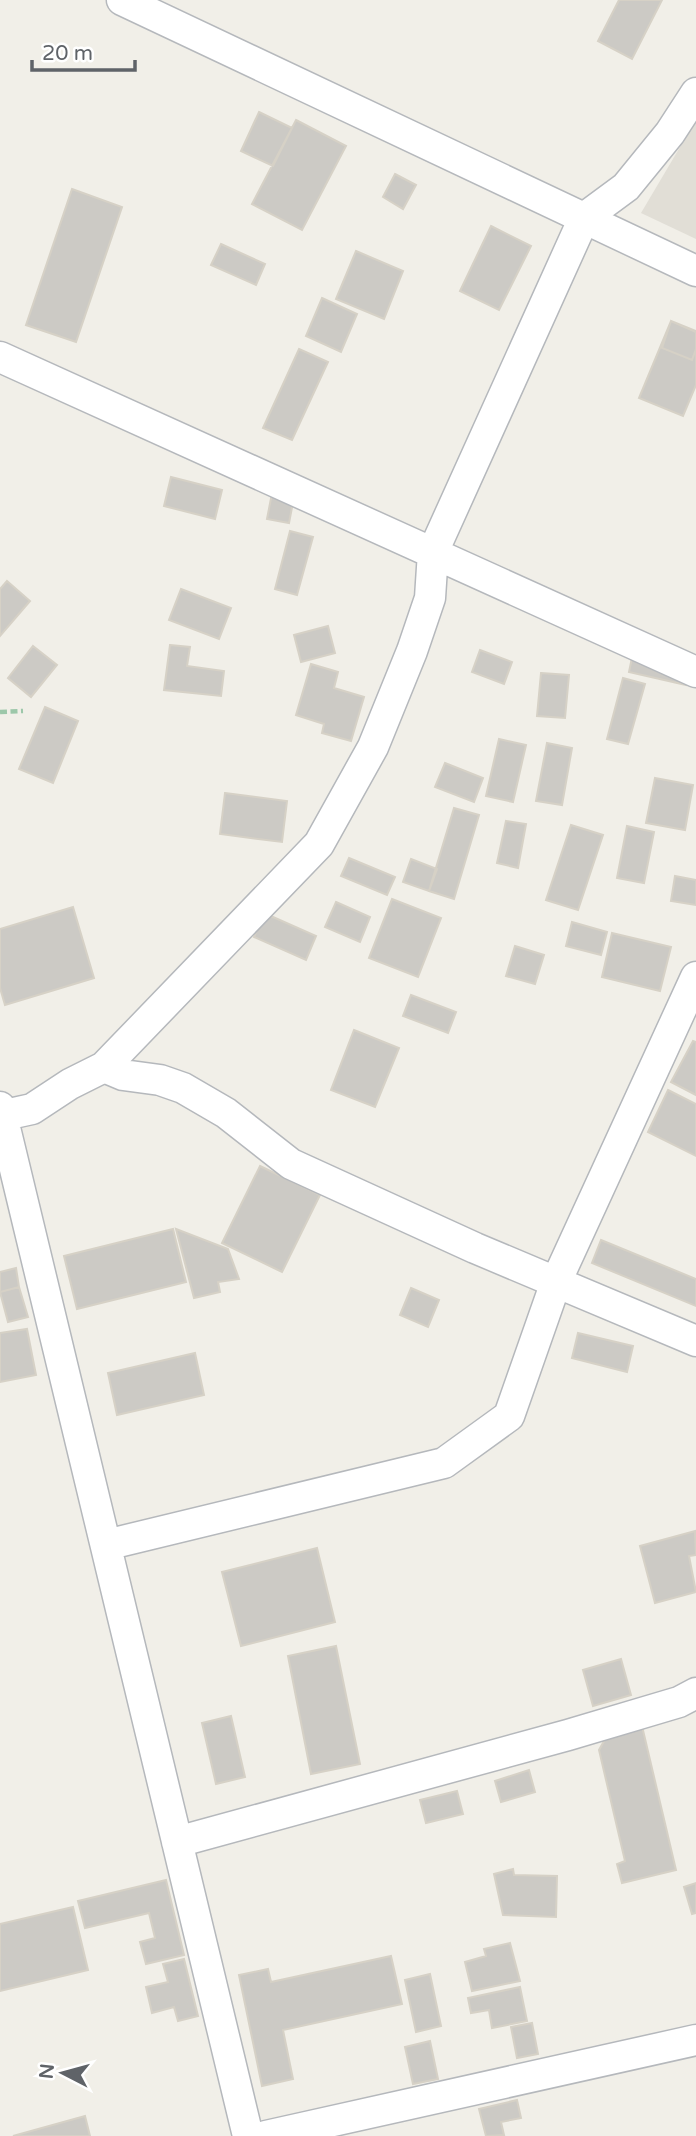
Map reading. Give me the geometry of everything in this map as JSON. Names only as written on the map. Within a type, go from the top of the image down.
[{"type":"street","points":[[122,0],[696,271]]},
{"type":"street","points":[[248,2136],[1,1113],[32,1109],[70,1084],[104,1067],[319,844],[373,747],[412,651],[430,598],[433,552],[584,218],[626,187],[670,133],[696,93]]},
{"type":"street","points":[[0,357],[696,672]]},
{"type":"street","points":[[106,1545],[444,1463],[509,1416],[556,1282],[696,977]]},
{"type":"street","points":[[104,1067],[123,1075],[160,1080],[183,1088],[226,1113],[291,1164],[462,1242],[696,1341]]},
{"type":"street","points":[[177,1842],[568,1735],[679,1702],[696,1693]]},
{"type":"street","points":[[266,2136],[696,2040]]},
{"type":"path","points":[[0,712],[23,711]]},
{"type":"shaded area","points":[[696,120],[696,239],[641,213]]},
{"type":"building","points":[[619,0],[662,0],[632,59],[598,41]]},
{"type":"building","points":[[259,112],[292,128],[273,166],[241,151]]},
{"type":"building","points":[[296,120],[346,146],[302,230],[252,204]]},
{"type":"building","points":[[395,174],[416,185],[403,209],[383,197]]},
{"type":"building","points":[[72,189],[122,207],[76,342],[26,325]]},
{"type":"building","points":[[491,226],[531,246],[499,310],[460,291]]},
{"type":"building","points":[[221,244],[265,264],[256,285],[211,265]]},
{"type":"building","points":[[356,251],[403,271],[384,319],[336,299]]},
{"type":"building","points":[[322,298],[357,314],[341,352],[306,336]]},
{"type":"building","points":[[671,321],[696,332],[696,349],[692,360],[662,348]]},
{"type":"building","points":[[671,321],[696,331],[696,385],[683,416],[639,398]]},
{"type":"building","points":[[299,349],[328,362],[292,440],[263,428]]},
{"type":"building","points":[[171,477],[222,490],[215,519],[164,506]]},
{"type":"building","points":[[273,488],[295,492],[289,523],[267,519]]},
{"type":"building","points":[[290,531],[313,537],[297,595],[275,589]]},
{"type":"building","points":[[7,581],[30,601],[0,636],[0,589]]},
{"type":"building","points":[[181,589],[231,608],[219,639],[169,620]]},
{"type":"building","points":[[328,626],[335,653],[301,662],[294,635]]},
{"type":"building","points":[[170,645],[190,647],[187,666],[224,671],[221,696],[164,690]]},
{"type":"building","points":[[33,646],[57,665],[31,697],[8,678]]},
{"type":"building","points":[[634,648],[691,662],[686,685],[629,672]]},
{"type":"building","points":[[480,650],[512,662],[504,684],[472,672]]},
{"type":"building","points":[[311,664],[338,672],[334,688],[364,697],[351,741],[322,733],[324,724],[296,715]]},
{"type":"building","points":[[541,673],[569,675],[565,718],[537,716]]},
{"type":"building","points":[[623,678],[645,684],[628,744],[607,739]]},
{"type":"building","points":[[45,707],[78,721],[53,783],[19,769]]},
{"type":"building","points":[[499,739],[526,745],[513,802],[486,796]]},
{"type":"building","points":[[547,743],[572,748],[562,805],[536,801]]},
{"type":"building","points":[[445,763],[483,778],[474,802],[435,787]]},
{"type":"building","points":[[655,778],[693,785],[685,830],[646,823]]},
{"type":"building","points":[[225,793],[287,801],[282,842],[220,834]]},
{"type":"building","points":[[454,808],[479,815],[454,899],[429,891]]},
{"type":"building","points":[[506,821],[526,824],[518,868],[497,863]]},
{"type":"building","points":[[571,825],[603,835],[578,910],[546,900]]},
{"type":"building","points":[[627,826],[654,832],[644,883],[617,878]]},
{"type":"building","points":[[349,858],[395,877],[387,895],[341,876]]},
{"type":"building","points":[[411,859],[437,869],[429,891],[403,882]]},
{"type":"building","points":[[675,876],[696,880],[696,905],[671,901]]},
{"type":"building","points":[[392,899],[441,918],[418,977],[369,958]]},
{"type":"building","points":[[336,902],[370,917],[360,942],[325,927]]},
{"type":"building","points":[[73,907],[94,978],[5,1005],[0,988],[0,929]]},
{"type":"building","points":[[264,913],[316,936],[306,960],[254,937]]},
{"type":"building","points":[[572,922],[607,932],[601,955],[566,946]]},
{"type":"building","points":[[612,933],[671,947],[660,991],[602,977]]},
{"type":"building","points":[[515,946],[544,955],[535,984],[506,976]]},
{"type":"building","points":[[411,995],[456,1012],[448,1033],[403,1016]]},
{"type":"building","points":[[354,1030],[399,1048],[375,1107],[331,1090]]},
{"type":"building","points":[[693,1041],[696,1042],[696,1095],[671,1082]]},
{"type":"building","points":[[668,1090],[696,1104],[696,1156],[648,1132]]},
{"type":"building","points":[[260,1166],[320,1195],[282,1272],[222,1243]]},
{"type":"building","points":[[173,1229],[186,1282],[77,1309],[64,1256]]},
{"type":"building","points":[[176,1229],[228,1249],[239,1279],[218,1282],[220,1292],[194,1298]]},
{"type":"building","points":[[601,1240],[696,1279],[696,1306],[592,1263]]},
{"type":"building","points":[[16,1268],[19,1287],[0,1292],[0,1272]]},
{"type":"building","points":[[19,1287],[28,1317],[8,1322],[0,1292]]},
{"type":"building","points":[[411,1288],[439,1300],[428,1327],[400,1315]]},
{"type":"building","points":[[27,1329],[36,1375],[0,1382],[0,1333]]},
{"type":"building","points":[[578,1333],[633,1346],[627,1372],[572,1358]]},
{"type":"building","points":[[195,1353],[204,1395],[117,1415],[108,1373]]},
{"type":"building","points":[[695,1531],[696,1555],[689,1556],[696,1592],[655,1603],[640,1546]]},
{"type":"building","points":[[317,1548],[335,1622],[241,1646],[222,1572]]},
{"type":"building","points":[[336,1646],[360,1764],[311,1774],[288,1656]]},
{"type":"building","points":[[621,1659],[631,1695],[593,1706],[583,1670]]},
{"type":"building","points":[[231,1716],[245,1777],[216,1784],[202,1723]]},
{"type":"building","points":[[642,1726],[676,1870],[622,1883],[617,1864],[625,1861],[599,1750],[608,1734]]},
{"type":"building","points":[[529,1770],[535,1792],[501,1802],[495,1781]]},
{"type":"building","points":[[457,1791],[463,1814],[426,1823],[420,1800]]},
{"type":"building","points":[[513,1869],[514,1875],[557,1876],[556,1917],[503,1915],[494,1874]]},
{"type":"building","points":[[166,1880],[184,1955],[146,1964],[140,1942],[155,1938],[149,1913],[85,1928],[78,1901]]},
{"type":"building","points":[[696,1883],[696,1913],[692,1914],[684,1887]]},
{"type":"building","points":[[73,1907],[88,1970],[0,1991],[0,1924]]},
{"type":"building","points":[[510,1943],[520,1981],[472,1991],[465,1962],[486,1956],[484,1949]]},
{"type":"building","points":[[391,1956],[402,2004],[283,2030],[293,2079],[262,2086],[239,1975],[268,1969],[271,1982]]},
{"type":"building","points":[[184,1959],[198,2016],[178,2021],[174,2007],[152,2013],[146,1987],[168,1982],[163,1964]]},
{"type":"building","points":[[430,1974],[441,2026],[416,2032],[405,1980]]},
{"type":"building","points":[[520,1987],[527,2021],[492,2028],[489,2010],[471,2013],[468,1998]]},
{"type":"building","points":[[532,2023],[538,2054],[517,2058],[511,2027]]},
{"type":"building","points":[[430,2041],[438,2079],[413,2084],[405,2047]]},
{"type":"building","points":[[517,2100],[521,2118],[501,2122],[504,2135],[486,2136],[479,2109]]},
{"type":"building","points":[[85,2116],[90,2136],[13,2136]]}]
